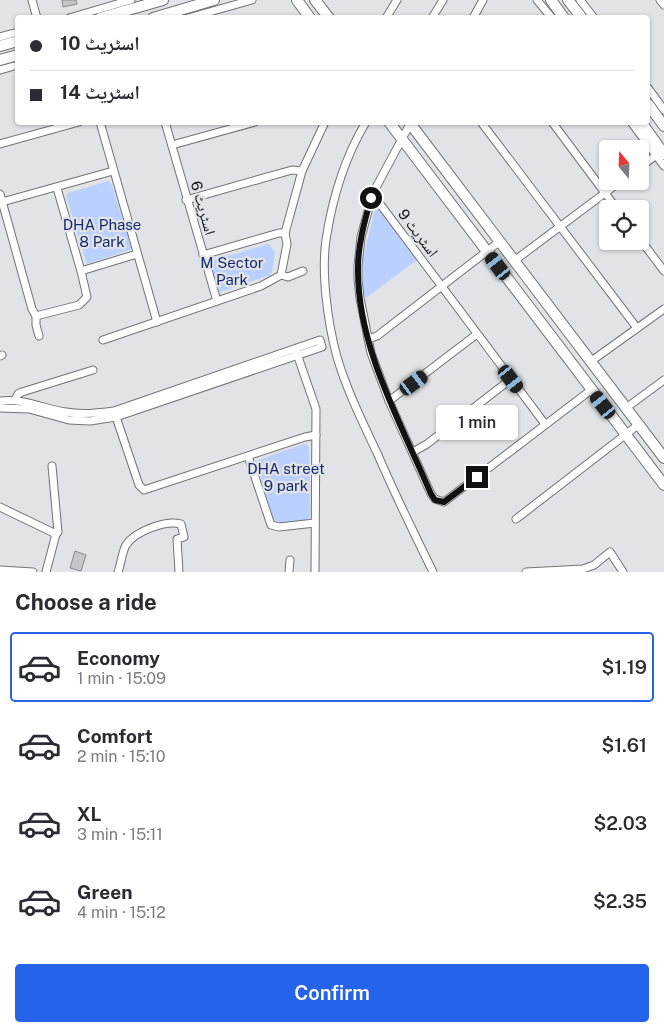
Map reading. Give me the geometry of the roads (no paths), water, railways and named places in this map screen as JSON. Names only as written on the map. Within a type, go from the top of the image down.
[{"type":"street","points":[[32,0],[36,15]]},
{"type":"street","points":[[110,10],[131,0]]},
{"type":"street","points":[[84,15],[163,0]]},
{"type":"street","points":[[163,15],[214,0]]},
{"type":"street","points":[[199,15],[252,0]]},
{"type":"street","points":[[297,0],[308,15]]},
{"type":"street","points":[[315,0],[327,15]]},
{"type":"street","points":[[388,15],[397,0]]},
{"type":"street","points":[[434,15],[443,0]]},
{"type":"street","points":[[475,15],[484,0]]},
{"type":"street","points":[[537,0],[559,15]]},
{"type":"street","points":[[550,0],[559,15]]},
{"type":"street","points":[[660,0],[664,5]]},
{"type":"street","points":[[559,15],[573,1]]},
{"type":"street","points":[[573,1],[580,15]]},
{"type":"street","points":[[573,1],[590,15]]},
{"type":"street","points":[[0,37],[15,33]]},
{"type":"street","points":[[0,46],[15,42]]},
{"type":"street","points":[[0,60],[15,56]]},
{"type":"street","points":[[0,70],[15,66]]},
{"type":"street","points":[[650,91],[664,110]]},
{"type":"street","points":[[650,107],[664,126]]},
{"type":"street","points":[[0,144],[68,125]]},
{"type":"street","points":[[101,125],[157,322]]},
{"type":"street","name":"اسٹریٹ 6","points":[[166,125],[186,200],[217,301]]},
{"type":"street","points":[[172,145],[244,125]]},
{"type":"street","points":[[103,340],[261,286],[281,274],[287,244],[285,234],[302,171],[324,125]]},
{"type":"street","points":[[364,125],[357,138],[338,189],[326,241],[326,291],[338,357],[353,401],[404,514],[433,572]]},
{"type":"street","points":[[391,125],[664,485]]},
{"type":"street","points":[[409,125],[371,198],[361,237],[358,266],[360,298],[368,339],[389,400],[435,500],[444,502],[591,390]]},
{"type":"street","points":[[411,125],[664,458]]},
{"type":"street","points":[[482,125],[637,328]]},
{"type":"street","points":[[554,125],[610,200]]},
{"type":"street","points":[[634,125],[660,153]]},
{"type":"street","points":[[643,125],[660,153],[664,166]]},
{"type":"street","points":[[649,161],[660,153]]},
{"type":"street","points":[[186,200],[292,170],[302,171]]},
{"type":"street","points":[[2,202],[113,171]]},
{"type":"street","points":[[36,316],[79,305],[87,297],[57,188]]},
{"type":"street","points":[[514,261],[609,190]]},
{"type":"street","points":[[0,194],[32,309],[36,316],[39,336]]},
{"type":"street","name":"اسٹریٹ 9","points":[[371,198],[380,204],[545,424]]},
{"type":"street","points":[[203,256],[279,233],[285,234]]},
{"type":"street","points":[[368,339],[377,336],[499,242]]},
{"type":"street","points":[[648,250],[664,271]]},
{"type":"street","points":[[81,271],[137,254]]},
{"type":"street","points":[[281,274],[288,277],[303,272]]},
{"type":"street","points":[[590,362],[664,308]]},
{"type":"street","points":[[389,400],[477,334]]},
{"type":"street","points":[[0,408],[29,409],[69,420],[90,421],[321,343]]},
{"type":"street","points":[[297,352],[316,409],[316,572]]},
{"type":"street","points":[[15,400],[22,392],[93,370]]},
{"type":"street","points":[[413,452],[427,444],[511,379]]},
{"type":"street","points":[[626,408],[664,380]]},
{"type":"street","points":[[0,401],[15,400],[64,412],[115,414]]},
{"type":"street","points":[[115,414],[139,485],[144,490],[316,435]]},
{"type":"street","points":[[516,519],[638,426]]},
{"type":"street","points":[[248,456],[271,525],[279,528],[315,523]]},
{"type":"street","points":[[46,572],[58,532],[52,466]]},
{"type":"street","points":[[0,507],[56,534]]},
{"type":"street","points":[[118,572],[126,546],[137,534],[172,522],[181,524],[184,537],[177,539],[179,572]]},
{"type":"street","points":[[526,572],[583,569],[594,565],[610,552],[623,572]]},
{"type":"street","points":[[289,572],[290,560]]},
{"type":"street","points":[[0,570],[33,572]]},
{"type":"park label","name":"DHA Phase 8 Park","points":[[102,234]]},
{"type":"park label","name":"M Sector Park","points":[[232,272]]},
{"type":"park label","name":"DHA street 9 park","points":[[286,478]]}]
